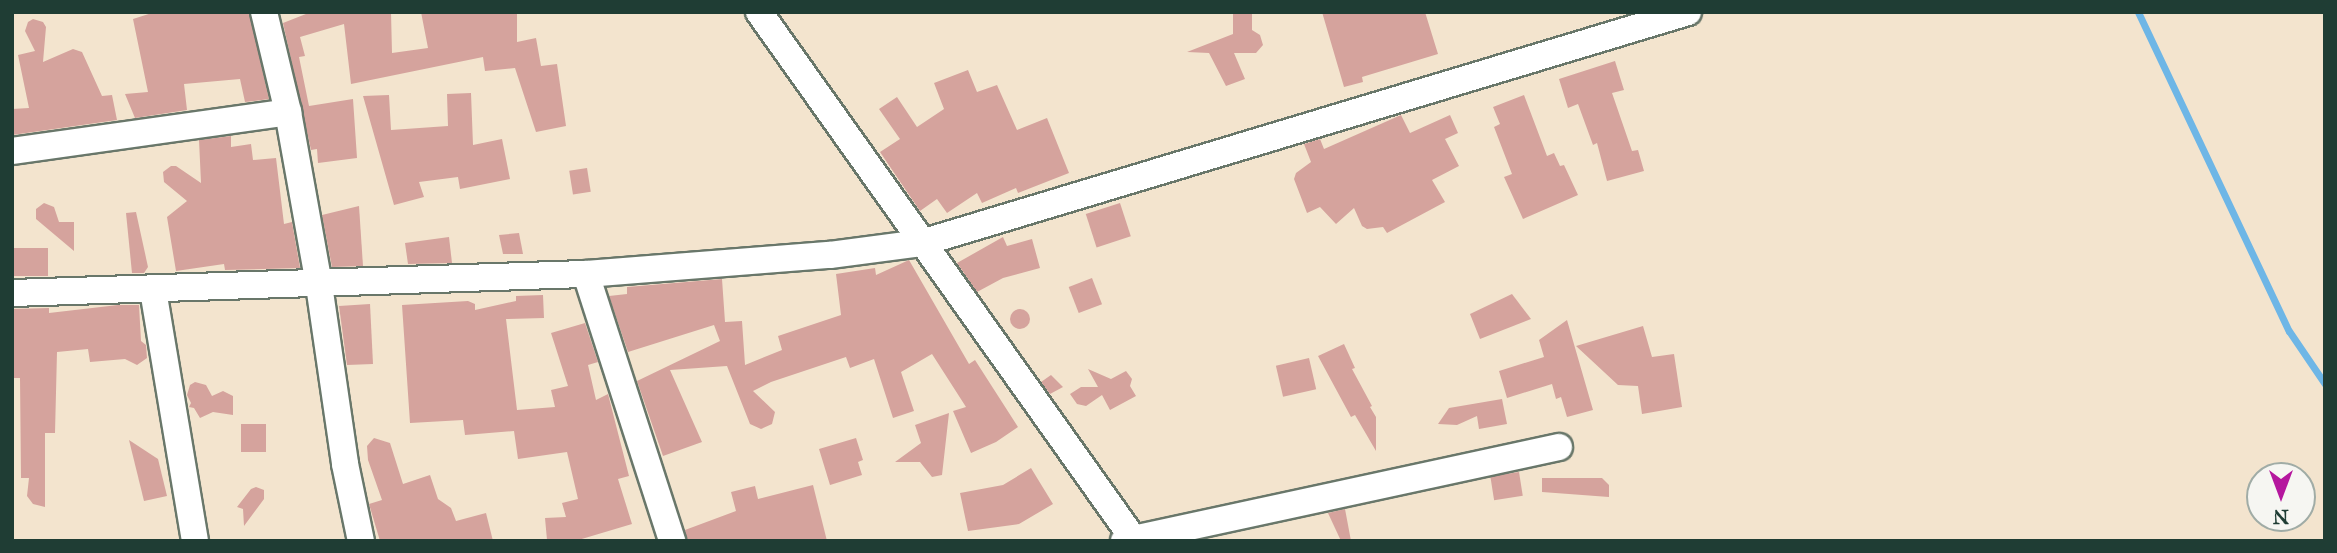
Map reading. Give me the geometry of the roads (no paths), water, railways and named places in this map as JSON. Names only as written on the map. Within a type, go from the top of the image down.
[{"type":"street","points":[[264,12],[288,112],[319,285],[345,464],[362,541]]},
{"type":"street","points":[[759,12],[1131,540],[1322,496],[1559,447]]},
{"type":"street","points":[[12,293],[319,285],[586,274],[830,255],[921,243],[1688,12]]},
{"type":"street","points":[[12,150],[288,112]]},
{"type":"street","points":[[586,274],[672,541]]},
{"type":"street","points":[[153,290],[195,541]]},
{"type":"waterway","points":[[2138,12],[2289,331],[2325,384]]}]
